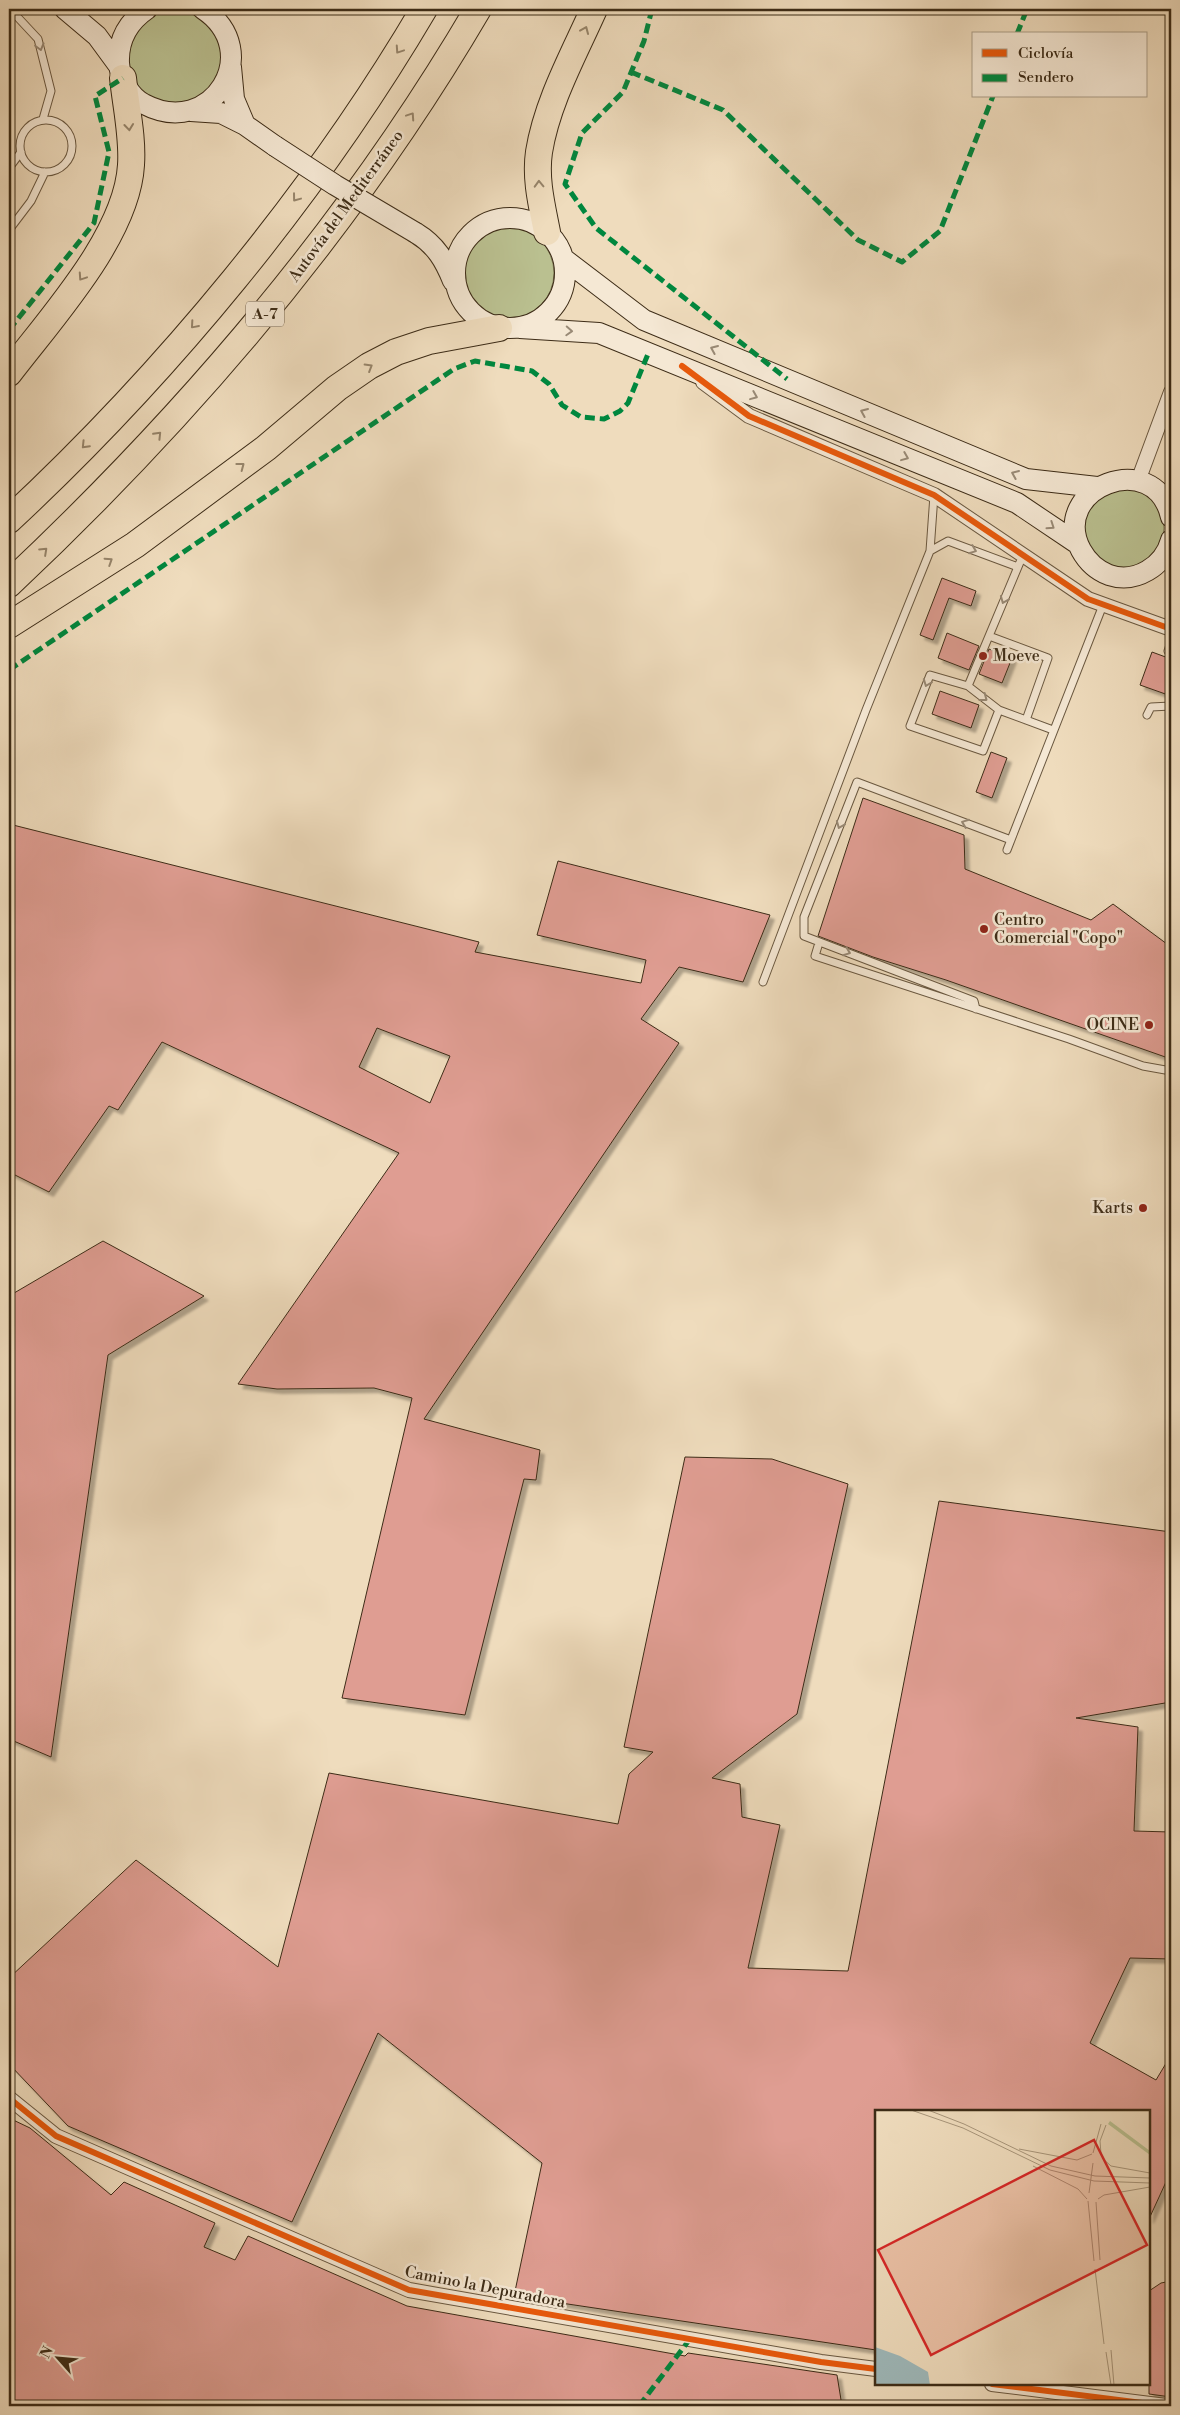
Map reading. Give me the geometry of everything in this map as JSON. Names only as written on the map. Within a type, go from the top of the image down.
[{"type":"highway","name":"A-7","points":[[9,520],[40,491],[143,383],[226,288],[331,152],[405,42],[424,9]]},
{"type":"highway","name":"Autovía del Mediterráneo","points":[[9,584],[72,524],[178,415],[262,318],[369,179],[444,66],[478,9]]},
{"type":"highway","points":[[547,232],[539,190],[539,153],[550,111],[594,9]]},
{"type":"highway","points":[[9,373],[80,280],[106,239],[123,201],[131,167],[130,132],[121,72]]},
{"type":"highway","points":[[9,625],[135,545],[266,448],[337,388],[369,366],[396,352],[429,341],[510,328]]},
{"type":"main road","points":[[65,9],[97,36],[121,72],[132,95],[156,110],[174,114],[191,111],[221,113],[246,125],[335,185],[421,236],[444,259],[462,302],[472,314],[484,323],[510,328],[599,333],[1017,503],[1078,544]]},
{"type":"main road","points":[[121,72],[120,48],[125,31],[136,17],[147,9]]},
{"type":"main road","points":[[203,9],[214,16],[225,30],[230,47],[234,99],[246,125]]},
{"type":"main road","points":[[191,111],[206,104],[218,94],[226,80],[231,64]]},
{"type":"main road","points":[[421,236],[453,241],[488,222],[504,218],[519,218],[534,223],[547,232],[558,244],[564,259],[565,277],[561,294],[552,310],[537,322],[510,328]]},
{"type":"main road","points":[[456,288],[454,272],[457,256],[464,242],[475,230]]},
{"type":"main road","points":[[564,259],[644,320],[1026,478],[1097,488]]},
{"type":"main road","points":[[1171,512],[1156,492],[1138,481],[1124,479],[1110,481],[1097,488],[1085,499],[1078,513],[1075,529],[1078,544],[1085,558],[1096,568],[1109,575],[1123,577],[1161,569],[1171,540]]},
{"type":"street","points":[[682,366],[749,416],[934,495],[1020,561],[1088,599],[1171,629]]},
{"type":"street","points":[[1138,481],[1171,392]]},
{"type":"street","name":"Camino la Depuradora","points":[[9,2098],[56,2136],[409,2290],[821,2362],[875,2369]]},
{"type":"street","points":[[1000,2385],[1166,2406]]},
{"type":"lane","points":[[10,9],[38,39],[51,91],[43,120]]},
{"type":"lane","points":[[9,168],[20,152],[22,135],[35,122],[52,120],[61,124],[67,130],[72,146],[71,154],[61,168],[45,172],[30,166],[20,152]]},
{"type":"lane","points":[[9,230],[31,201],[45,172]]},
{"type":"lane","points":[[763,982],[866,710],[930,551],[934,495]]},
{"type":"lane","points":[[930,551],[948,541],[1020,561],[968,686]]},
{"type":"lane","points":[[1007,850],[1103,605]]},
{"type":"lane","points":[[989,636],[1048,658],[1026,720]]},
{"type":"lane","points":[[1171,642],[1168,651],[1171,652]]},
{"type":"lane","points":[[999,710],[982,751],[910,726],[930,675],[968,686],[999,710],[1053,730]]},
{"type":"lane","points":[[1147,715],[1151,707],[1171,706]]},
{"type":"lane","points":[[976,1009],[974,1001],[804,936],[804,917],[857,782],[1011,840]]},
{"type":"lane","points":[[818,946],[815,956],[1143,1066],[1171,1071]]},
{"type":"green space","points":[[170,10],[186,11],[200,18],[212,28],[219,42],[222,57],[220,73],[213,87],[187,105],[155,103],[131,81],[126,49],[132,34],[155,14]]},
{"type":"green space","points":[[508,227],[525,231],[540,241],[550,256],[554,273],[550,290],[540,305],[525,315],[508,319],[491,315],[476,305],[466,290],[462,273],[466,256],[476,241],[491,231]]},
{"type":"green space","points":[[1124,488],[1139,491],[1152,500],[1161,513],[1164,528],[1161,543],[1152,556],[1139,565],[1124,568],[1109,565],[1096,556],[1087,543],[1084,528],[1087,513],[1096,500],[1109,491]]},
{"type":"building","points":[[942,578],[976,591],[971,606],[949,598],[933,640],[920,635]]},
{"type":"building","points":[[947,633],[979,646],[969,670],[938,658]]},
{"type":"building","points":[[989,649],[1012,658],[1002,683],[979,674]]},
{"type":"building","points":[[1152,652],[1171,659],[1171,696],[1140,685]]},
{"type":"building","points":[[940,691],[979,705],[971,728],[932,714]]},
{"type":"building","points":[[991,752],[1007,758],[992,798],[976,792]]},
{"type":"building","name":"Centro Comercial \"Copo\"","points":[[863,798],[964,835],[965,869],[1091,920],[1113,904],[1171,947],[1171,1059],[946,980],[873,957],[818,936]]},
{"type":"building","points":[[9,824],[479,942],[475,952],[641,983],[646,960],[537,935],[558,861],[770,915],[743,982],[679,967],[641,1019],[679,1043],[424,1419],[540,1450],[536,1480],[524,1479],[465,1715],[342,1698],[412,1398],[374,1388],[277,1389],[238,1384],[399,1153],[162,1042],[118,1110],[109,1106],[49,1192],[9,1172]],"holes":[[[377,1028],[450,1056],[430,1103],[359,1067]]]},
{"type":"building","points":[[103,1241],[204,1296],[108,1355],[51,1757],[9,1739],[9,1296]]},
{"type":"building","points":[[685,1457],[772,1459],[848,1484],[797,1714],[712,1778],[740,1784],[742,1817],[780,1825],[748,1968],[848,1971],[939,1501],[1171,1532],[1171,1702],[1076,1718],[1138,1727],[1134,1831],[1171,1832],[1171,1959],[1130,1958],[1090,2043],[1156,2080],[1171,2055],[1171,2171],[1150,2217],[1150,2110],[875,2110],[875,2350],[514,2296],[542,2163],[378,2033],[292,2222],[68,2126],[9,2064],[9,1978],[136,1860],[278,1967],[329,1773],[618,1824],[629,1774],[653,1752],[624,1747]]},
{"type":"building","points":[[9,2118],[30,2128],[111,2195],[124,2182],[215,2223],[204,2247],[235,2260],[248,2236],[407,2306],[685,2356],[688,2353],[837,2375],[842,2406],[9,2406]]},
{"type":"building","points":[[1171,2281],[1171,2397],[1149,2394],[1150,2290],[1161,2283]]},
{"type":"marked path","points":[[652,9],[644,41],[623,92],[582,133],[565,184],[596,228],[787,379]]},
{"type":"marked path","points":[[1018,32],[1027,9]]},
{"type":"marked path","points":[[631,72],[723,110],[858,240],[902,262],[940,231],[992,98]]},
{"type":"marked path","points":[[9,330],[94,223],[109,152],[95,96],[123,78]]},
{"type":"marked path","points":[[9,670],[454,369],[475,361],[532,371],[549,384],[562,405],[581,417],[604,419],[620,411],[628,403],[648,354]]},
{"type":"marked path","points":[[639,2406],[690,2339]]},
{"type":"cycle path","points":[[682,366],[749,416],[934,495],[1088,599],[1171,629]]},
{"type":"cycle path","points":[[9,2098],[56,2136],[409,2290],[821,2362],[875,2369]]},
{"type":"cycle path","points":[[1000,2385],[1166,2406]]},
{"type":"place","name":"Moeve","points":[[983,656]]},
{"type":"place","name":"Centro Comercial \"Copo\"","points":[[984,929]]},
{"type":"place","name":"OCINE","points":[[1149,1025]]},
{"type":"place","name":"Karts","points":[[1143,1208]]}]
